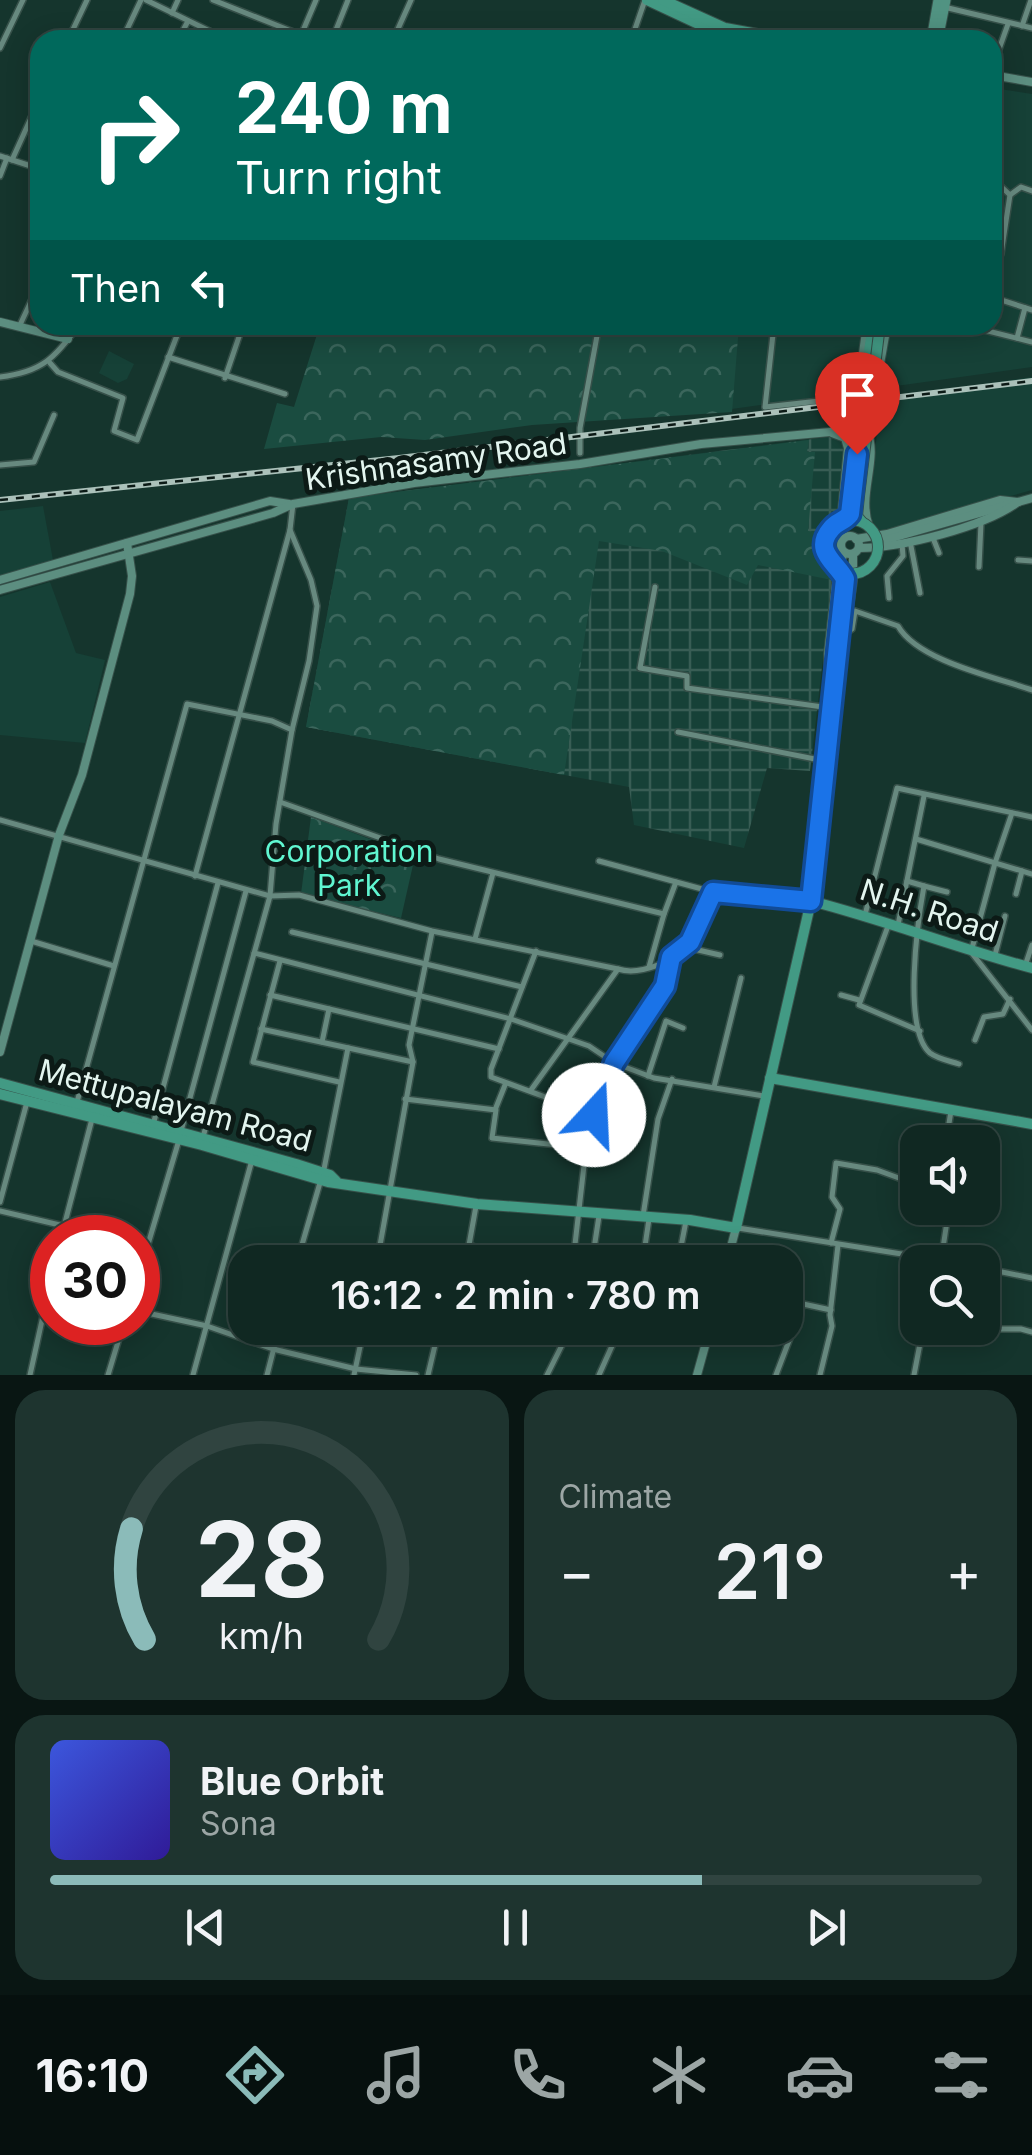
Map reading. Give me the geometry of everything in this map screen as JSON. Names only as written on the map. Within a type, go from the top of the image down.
[{"type":"highway","points":[[646,0],[707,30]]},
{"type":"highway","points":[[664,0],[736,30]]},
{"type":"highway","points":[[854,522],[876,335]]},
{"type":"highway","points":[[843,597],[850,578],[876,558],[878,542],[854,522]]},
{"type":"highway","points":[[854,522],[831,528],[824,545],[829,562],[843,572],[857,573]]},
{"type":"highway","points":[[736,1228],[811,901],[843,572]]},
{"type":"highway","name":"N.H. Road","points":[[811,901],[1029,967]]},
{"type":"highway","points":[[770,1078],[1032,1124]]},
{"type":"highway","name":"Mettupalayam Road","points":[[0,1083],[153,1124],[252,1160],[322,1174]]},
{"type":"highway","name":"Mettupalayam Road","points":[[0,1094],[92,1119],[203,1137],[336,1181],[390,1193],[477,1204],[686,1219],[736,1228]]},
{"type":"main road","points":[[936,30],[943,2]]},
{"type":"main road","points":[[1002,74],[1032,82]]},
{"type":"main road","points":[[0,322],[30,329]]},
{"type":"main road","points":[[50,335],[68,340]]},
{"type":"main road","points":[[874,335],[858,387],[877,387],[877,335]]},
{"type":"main road","name":"Krishnasamy Road","points":[[0,590],[273,513],[293,504],[414,482],[580,464],[701,444],[863,429],[871,441],[865,516],[854,522]]},
{"type":"main road","points":[[828,433],[845,438],[848,448],[854,522],[853,581],[841,676],[831,706]]},
{"type":"main road","points":[[878,542],[1032,498]]},
{"type":"main road","points":[[831,706],[828,654],[837,575],[852,546],[1000,500],[1018,502]]},
{"type":"main road","points":[[0,580],[270,501],[293,504]]},
{"type":"main road","points":[[852,546],[906,542],[1002,514],[1018,502]]},
{"type":"main road","points":[[0,1052],[59,835],[82,776],[130,594],[132,576],[127,542]]},
{"type":"main road","points":[[732,1245],[736,1228]]},
{"type":"main road","points":[[697,1375],[705,1345]]},
{"type":"street","points":[[0,48],[24,0]]},
{"type":"street","points":[[73,30],[87,0]]},
{"type":"street","points":[[128,30],[144,0],[203,30]]},
{"type":"street","points":[[172,13],[178,0]]},
{"type":"street","points":[[213,0],[282,30]]},
{"type":"street","points":[[303,30],[316,0]]},
{"type":"street","points":[[336,30],[348,0]]},
{"type":"street","points":[[398,30],[411,0]]},
{"type":"street","points":[[635,30],[646,0]]},
{"type":"street","points":[[1022,26],[1031,0]]},
{"type":"street","points":[[943,2],[1032,28]]},
{"type":"street","points":[[183,30],[188,21]]},
{"type":"street","points":[[1002,42],[1008,24]]},
{"type":"street","points":[[0,176],[30,116]]},
{"type":"street","points":[[6,158],[30,166]]},
{"type":"street","points":[[1002,187],[1010,194]]},
{"type":"street","points":[[1002,254],[1010,194],[1021,187],[1032,191]]},
{"type":"street","points":[[1002,300],[1029,308],[1017,338]]},
{"type":"street","points":[[18,326],[30,302]]},
{"type":"street","points":[[1002,334],[1032,342]]},
{"type":"street","points":[[0,377],[18,375],[50,362],[71,335]]},
{"type":"street","points":[[50,362],[58,372],[123,398],[114,431],[137,440],[177,335]]},
{"type":"street","points":[[226,378],[240,335]]},
{"type":"street","points":[[580,453],[580,428],[597,335]]},
{"type":"street","points":[[773,335],[764,407],[856,397],[858,387]]},
{"type":"street","points":[[168,357],[285,394]]},
{"type":"street","points":[[0,465],[34,462],[54,415]]},
{"type":"street","points":[[195,876],[290,530],[293,504]]},
{"type":"street","points":[[979,568],[981,520]]},
{"type":"street","points":[[203,1137],[270,896],[292,730],[309,662],[317,606],[311,580],[290,530]]},
{"type":"street","points":[[932,535],[939,553]]},
{"type":"street","points":[[906,542],[920,593]]},
{"type":"street","points":[[889,598],[887,576],[903,556],[906,542]]},
{"type":"street","points":[[1018,560],[1032,561]]},
{"type":"street","points":[[656,586],[640,668],[687,676],[687,688],[831,706]]},
{"type":"street","points":[[846,632],[852,630],[855,610],[898,626],[904,637],[927,653],[1032,690]]},
{"type":"street","points":[[76,1104],[187,704],[272,721],[292,730]]},
{"type":"street","points":[[678,732],[825,761]]},
{"type":"street","points":[[864,915],[897,788],[1032,817]]},
{"type":"street","points":[[920,1031],[862,1008],[859,1000],[893,927],[907,881],[924,796]]},
{"type":"street","points":[[280,802],[411,851],[664,914]]},
{"type":"street","points":[[1012,813],[994,863],[971,952],[1032,1030]]},
{"type":"street","points":[[0,820],[270,896],[299,896],[432,931],[636,972],[685,947],[713,892]]},
{"type":"street","points":[[916,838],[1032,874]]},
{"type":"street","points":[[599,861],[713,892],[811,901]]},
{"type":"street","points":[[1016,894],[1022,871]]},
{"type":"street","points":[[475,939],[493,872]]},
{"type":"street","points":[[907,881],[947,892]]},
{"type":"street","points":[[649,967],[676,882]]},
{"type":"street","points":[[153,1124],[218,883]]},
{"type":"street","points":[[924,886],[913,965],[922,1042],[931,1053],[959,1064]]},
{"type":"street","points":[[157,1215],[246,890]]},
{"type":"street","points":[[994,958],[1005,916]]},
{"type":"street","points":[[380,1245],[413,1062],[409,1045],[432,931]]},
{"type":"street","points":[[292,932],[523,987]]},
{"type":"street","points":[[30,940],[114,966]]},
{"type":"street","points":[[1029,967],[1032,945]]},
{"type":"street","points":[[685,947],[720,955]]},
{"type":"street","points":[[536,951],[491,1077],[594,1115]]},
{"type":"street","points":[[254,953],[511,1019],[589,1046],[614,1063],[648,1076],[766,1096]]},
{"type":"street","points":[[574,1245],[594,1115],[614,1063],[665,986],[671,957]]},
{"type":"street","points":[[280,961],[252,1062],[339,1082]]},
{"type":"street","points":[[531,1090],[618,969]]},
{"type":"street","points":[[714,1087],[741,978]]},
{"type":"street","points":[[270,995],[499,1049]]},
{"type":"street","points":[[842,995],[859,1000]]},
{"type":"street","points":[[976,1040],[984,1017],[1004,1014],[1010,998]]},
{"type":"street","points":[[322,1042],[329,1009]]},
{"type":"street","points":[[648,1076],[666,1021],[682,1028]]},
{"type":"street","points":[[261,1028],[413,1062]]},
{"type":"street","points":[[302,1245],[322,1174],[348,1048]]},
{"type":"street","points":[[646,1245],[658,1119],[672,1079]]},
{"type":"street","points":[[506,1084],[495,1110],[492,1138],[586,1148]]},
{"type":"street","points":[[405,1099],[495,1110]]},
{"type":"street","points":[[0,1202],[27,1102]]},
{"type":"street","points":[[949,1125],[952,1110]]},
{"type":"street","points":[[67,1215],[92,1119]]},
{"type":"street","points":[[194,1375],[252,1160]]},
{"type":"street","points":[[820,1375],[832,1326],[840,1210],[832,1197],[836,1163],[877,1170],[900,1179]]},
{"type":"street","points":[[469,1245],[477,1204]]},
{"type":"street","points":[[0,1211],[30,1218]]},
{"type":"street","points":[[594,1245],[599,1213]]},
{"type":"street","points":[[681,1245],[686,1219]]},
{"type":"street","points":[[736,1228],[900,1255]]},
{"type":"street","points":[[1000,1272],[1032,1278]]},
{"type":"street","points":[[776,1375],[803,1304],[831,1310]]},
{"type":"street","points":[[160,1316],[207,1326],[272,1350],[355,1372],[416,1375]]},
{"type":"street","points":[[1000,1329],[1032,1332]]},
{"type":"street","points":[[30,1375],[37,1345]]},
{"type":"street","points":[[108,1375],[117,1345]]},
{"type":"street","points":[[267,1375],[274,1345]]},
{"type":"street","points":[[355,1372],[361,1345]]},
{"type":"street","points":[[428,1375],[434,1345]]},
{"type":"street","points":[[547,1375],[561,1345]]},
{"type":"street","points":[[600,1375],[613,1345]]},
{"type":"street","points":[[914,1375],[920,1345]]},
{"type":"shaded area","points":[[1002,89],[1032,94],[1032,367],[703,413],[707,335],[1002,335]]},
{"type":"shaded area","points":[[109,351],[134,364],[127,379],[118,383],[99,373]]},
{"type":"shaded area","points":[[1032,377],[1032,490],[881,532],[868,517],[879,414],[872,411],[875,400]]},
{"type":"shaded area","points":[[836,436],[845,448],[839,510],[818,532],[819,557],[832,580],[810,771],[767,768],[744,848],[634,825],[629,787],[306,727],[349,498]]},
{"type":"shaded area","points":[[43,506],[53,560],[0,576],[0,511]]},
{"type":"shaded area","points":[[50,582],[76,653],[105,660],[85,743],[0,735],[0,597]]},
{"type":"green space","points":[[317,335],[738,335],[732,412],[532,425],[425,440],[381,437],[264,449],[277,403],[294,407]]},
{"type":"green space","points":[[809,440],[807,452],[815,452],[808,531],[818,532],[819,557],[832,580],[758,565],[747,585],[662,551],[599,541],[564,775],[306,727],[349,498]]},
{"type":"green space","name":"Corporation Park","points":[[311,817],[415,856],[401,918],[301,894]]},
{"type":"railway","points":[[0,500],[399,458],[1032,381]]},
{"type":"route","points":[[594,1115],[614,1063],[665,986],[671,957],[690,942],[713,892],[811,901],[845,579],[843,572],[829,562],[824,545],[831,528],[847,520],[850,514],[857,454]]}]
